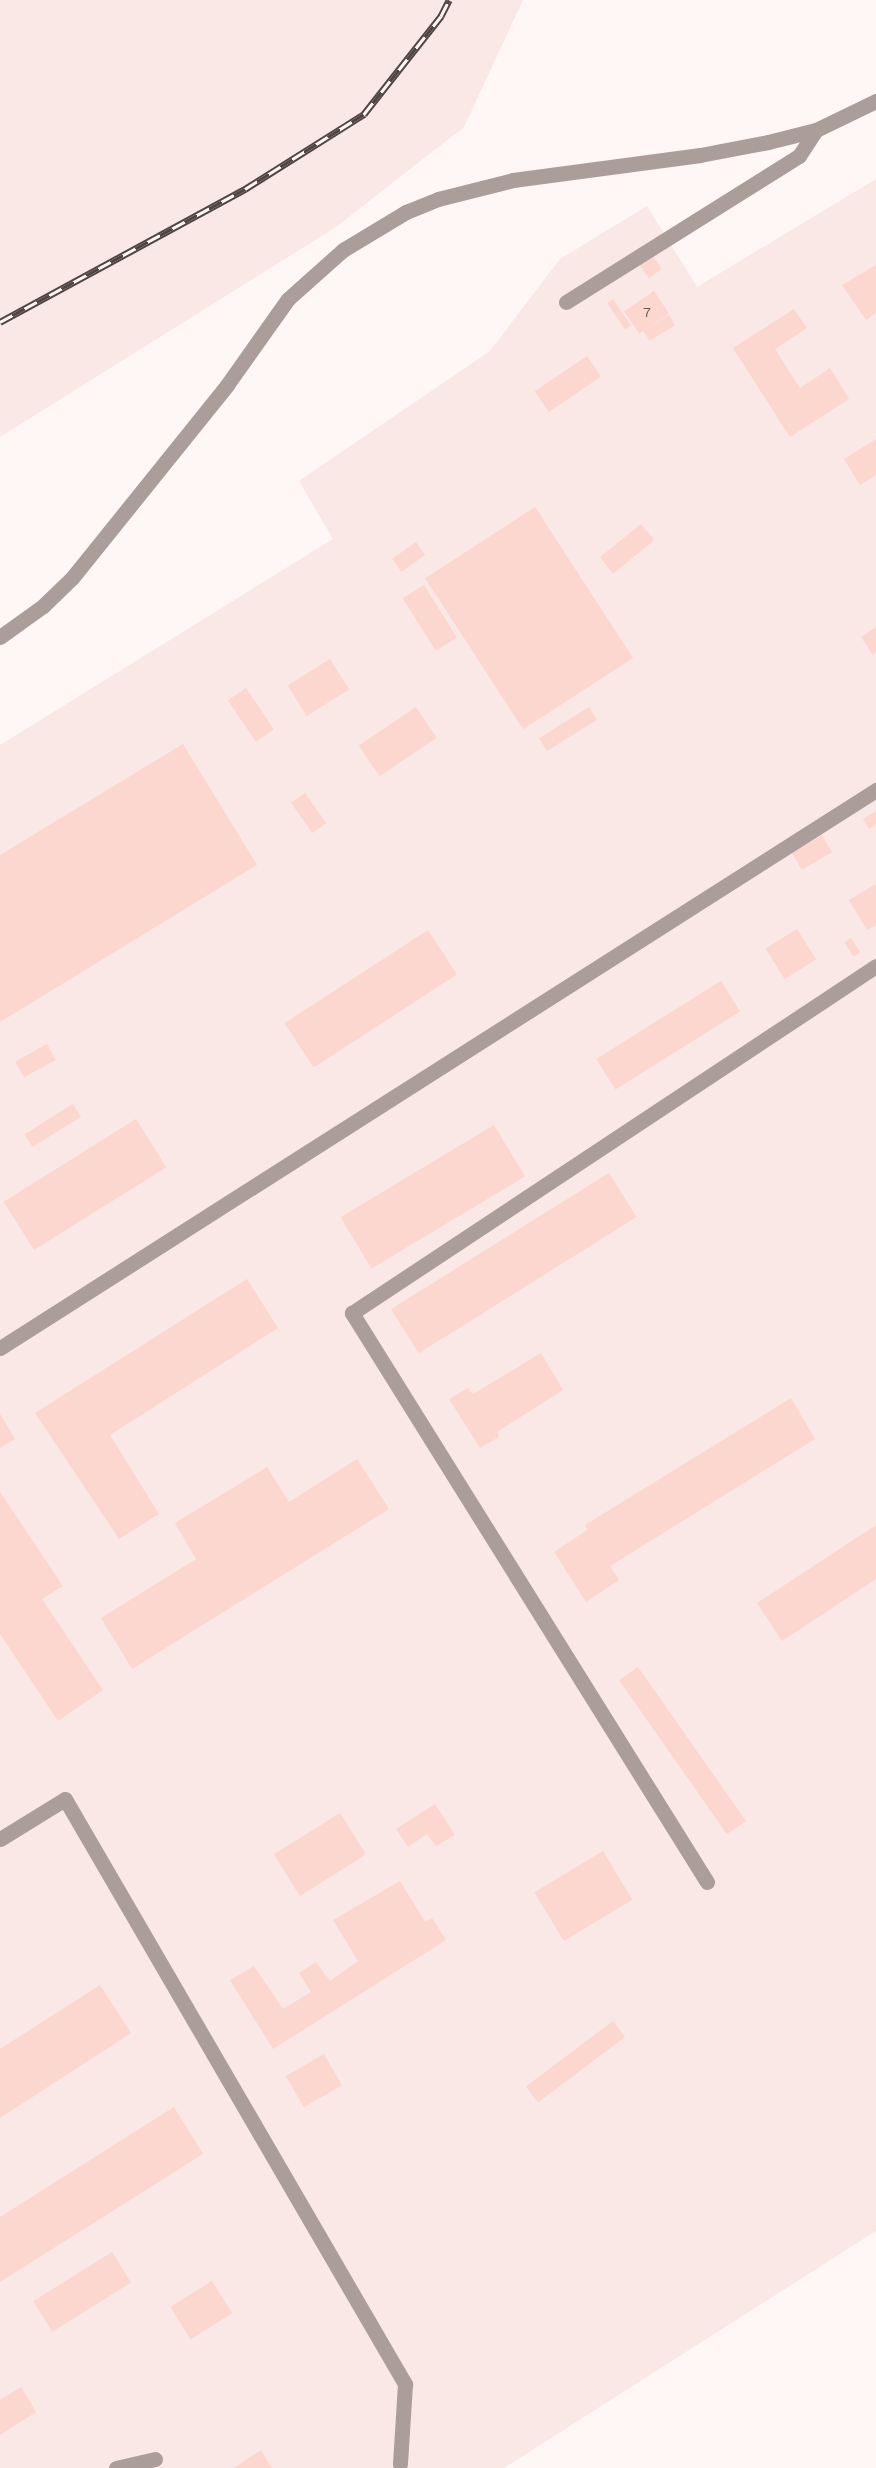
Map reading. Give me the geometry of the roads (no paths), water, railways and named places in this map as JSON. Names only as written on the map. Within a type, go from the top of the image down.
[{"type":"street","points":[[0,637],[43,606],[72,578],[227,385],[288,299],[343,250],[406,212],[460,193],[513,180],[700,155],[816,130],[876,101]]},
{"type":"street","points":[[566,302],[799,156],[816,130]]},
{"type":"street","points":[[0,1348],[876,790]]},
{"type":"street","points":[[707,1882],[352,1312],[876,966]]},
{"type":"street","points":[[0,1839],[65,1799],[405,2384],[400,2464]]},
{"type":"street","points":[[116,2468],[154,2459]]},
{"type":"railway","points":[[0,322],[245,189],[364,114],[441,16],[449,0]]}]
